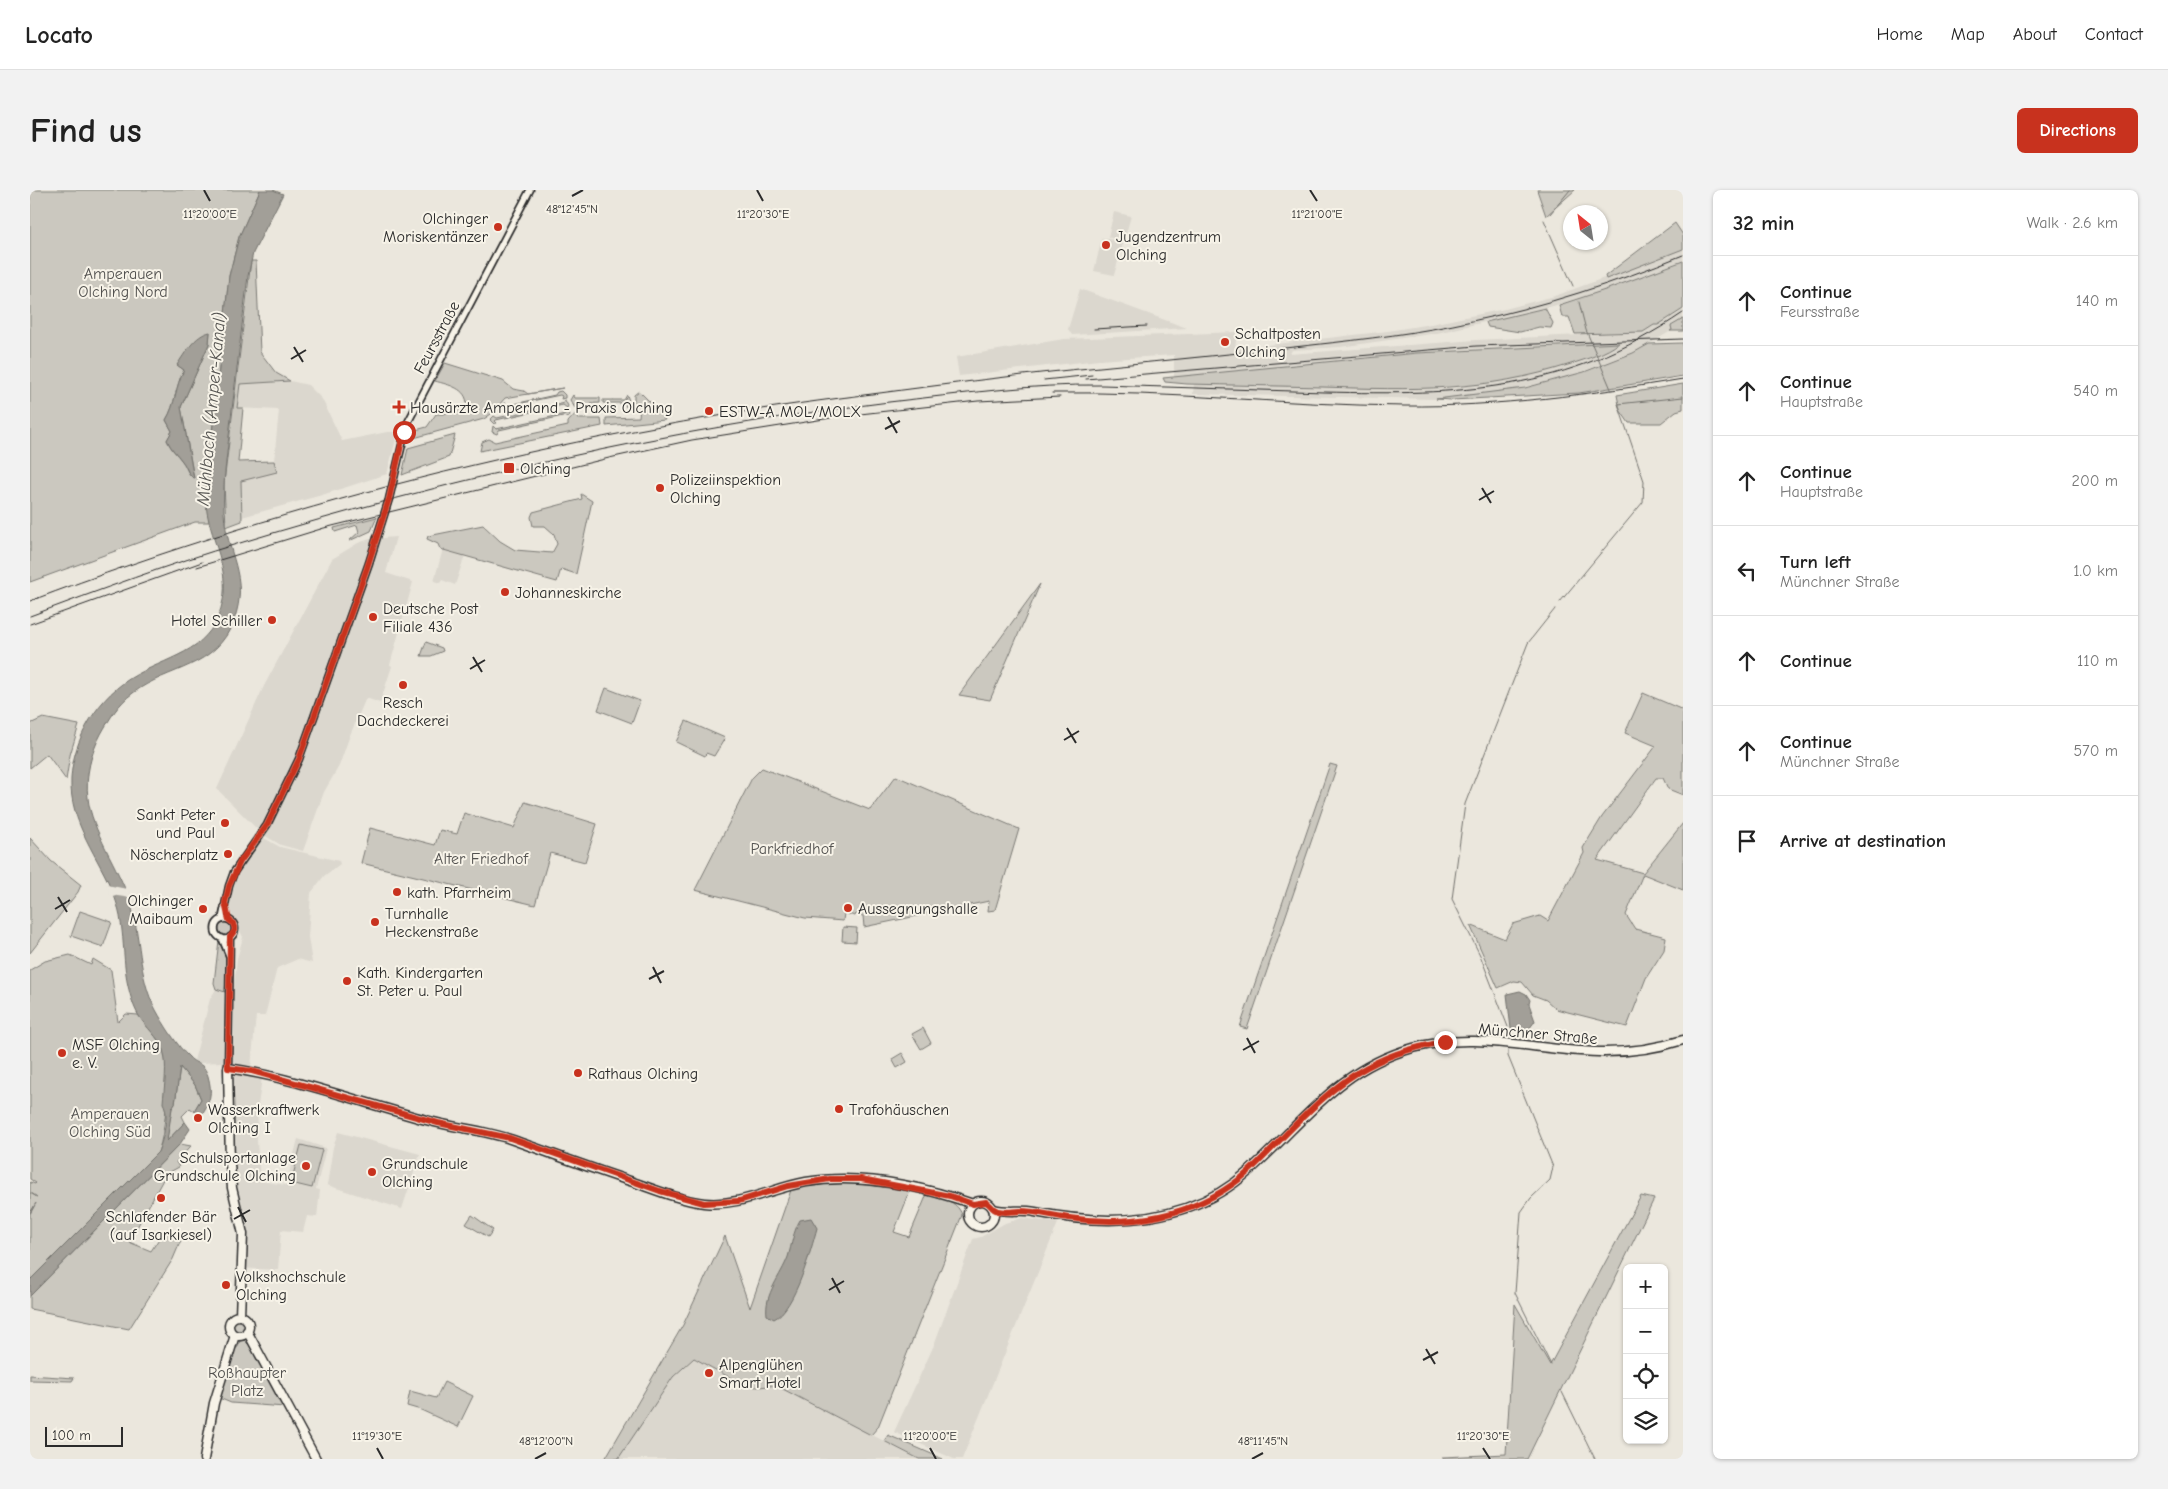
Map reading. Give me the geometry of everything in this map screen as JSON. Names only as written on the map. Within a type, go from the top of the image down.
[{"type":"main road","name":"Münchner Straße","points":[[1042,1214],[1098,1221],[1124,1221],[1164,1216],[1202,1202],[1232,1184],[1250,1170],[1335,1087],[1379,1060],[1413,1048],[1445,1042],[1494,1042],[1604,1052],[1657,1047],[1683,1040]]},
{"type":"main road","points":[[240,1316],[243,1234],[232,1188],[228,1068],[252,1071],[438,1123],[510,1138],[660,1191],[704,1203],[739,1201],[788,1186],[830,1179],[861,1179],[950,1196],[973,1204],[986,1202],[994,1209],[1042,1214]]},
{"type":"main road","points":[[950,1196],[968,1213],[972,1223],[980,1227],[988,1225],[994,1218],[994,1209]]},
{"type":"main road","points":[[968,1213],[973,1204]]},
{"type":"main road","points":[[994,1218],[1042,1214]]},
{"type":"main road","points":[[247,1331],[242,1335],[235,1335],[229,1328],[230,1322],[234,1317],[240,1316],[248,1321],[247,1331],[316,1459]]},
{"type":"main road","points":[[204,1459],[214,1406],[235,1335]]},
{"type":"street","name":"Feursstraße","points":[[222,919],[234,872],[267,825],[297,766],[362,584],[389,499],[407,424],[530,190]]},
{"type":"street","points":[[225,903],[229,920],[235,928],[230,937],[228,1068]]},
{"type":"street","points":[[229,920],[222,919],[214,928],[217,936],[222,938],[230,937]]},
{"type":"street","points":[[222,938],[231,958]]},
{"type":"shaded area","points":[[260,190],[273,190],[283,194],[253,253],[248,276],[227,453],[224,513],[236,565],[239,591],[234,620],[226,636],[204,658],[147,684],[123,702],[111,717],[97,741],[87,781],[90,810],[94,823],[129,899],[150,997],[167,1028],[185,1053],[206,1071],[210,1097],[201,1116],[194,1111],[201,1099],[195,1085],[180,1067],[167,1141],[185,1122],[190,1129],[180,1144],[30,1296],[30,1280],[158,1152],[164,1134],[166,1114],[163,1103],[165,1070],[163,1050],[159,1041],[145,1025],[133,1004],[125,970],[122,927],[118,906],[108,881],[80,825],[72,795],[71,779],[77,748],[90,719],[100,706],[111,694],[136,675],[178,655],[201,640],[211,630],[218,617],[223,600],[224,577],[209,523],[206,489],[229,276],[239,237]]},
{"type":"shaded area","points":[[1114,212],[1131,216],[1114,275],[1094,271],[1102,238],[1113,240],[1114,243],[1115,239],[1108,237]]},
{"type":"shaded area","points":[[1683,249],[1683,261],[1605,290],[1553,306],[1437,333],[1340,347],[1292,350],[1290,354],[1476,340],[1643,332],[1683,309],[1683,319],[1671,326],[1673,330],[1633,353],[1568,377],[1509,391],[1436,399],[1193,394],[1194,384],[1412,389],[1455,388],[1556,369],[1589,358],[1617,345],[1525,347],[1417,353],[1192,377],[1174,377],[1174,355],[1099,360],[959,376],[956,357],[1064,339],[1237,332],[1235,349],[1388,331],[1431,324],[1505,309],[1555,296]]},
{"type":"shaded area","points":[[1080,289],[1187,328],[1072,335],[1068,329]]},
{"type":"shaded area","points":[[210,332],[209,344],[181,407],[194,479],[167,440],[172,431],[166,420],[172,408],[184,370],[177,365],[195,341]]},
{"type":"shaded area","points":[[290,381],[308,385],[322,399],[342,441],[394,432],[397,435],[387,474],[322,495],[242,517],[241,481],[277,472],[274,461],[279,410],[237,408],[240,383]]},
{"type":"shaded area","points":[[396,537],[386,573],[413,582],[390,665],[392,666],[380,703],[366,698],[339,766],[324,792],[303,851],[281,845],[262,834],[217,789],[264,686],[332,559],[358,543],[370,539]]},
{"type":"shaded area","points":[[443,549],[465,555],[455,585],[442,580],[440,583],[434,581]]},
{"type":"shaded area","points":[[262,837],[280,847],[339,861],[340,864],[324,876],[311,893],[308,937],[312,963],[298,959],[277,968],[265,1016],[256,1016],[251,1067],[263,1071],[258,1105],[257,1141],[260,1181],[286,1185],[298,1139],[326,1148],[316,1189],[320,1190],[317,1217],[307,1216],[303,1232],[281,1230],[278,1270],[238,1268],[245,1223],[233,1161],[233,1076],[222,1076],[222,1062],[199,1063],[194,1061],[210,999],[216,989],[233,993],[237,959],[243,937],[227,906],[232,884],[240,868]]},
{"type":"shaded area","points":[[1520,991],[1526,994],[1530,1000],[1529,1004],[1535,1021],[1529,1029],[1511,1029],[1507,994]]},
{"type":"shaded area","name":"Grundschule Olching","points":[[338,1132],[420,1154],[402,1209],[327,1185],[333,1147]]},
{"type":"shaded area","points":[[811,1218],[817,1228],[801,1278],[789,1304],[774,1319],[767,1315],[770,1292],[788,1257],[800,1220]]},
{"type":"shaded area","points":[[1022,1218],[1058,1223],[962,1459],[954,1459],[894,1432],[934,1345],[973,1239],[981,1237],[1005,1223]]},
{"type":"shaded area","points":[[694,1358],[711,1364],[745,1384],[757,1388],[770,1385],[777,1386],[919,1459],[617,1459],[673,1377]]},
{"type":"green space","name":"Amperauen Olching Nord","points":[[30,190],[260,190],[239,237],[229,276],[206,489],[209,522],[195,522],[30,582]],"holes":[[[210,332],[209,344],[181,407],[194,478],[189,474],[184,463],[167,440],[172,431],[166,420],[172,408],[184,370],[177,365]]]},
{"type":"green space","points":[[1537,190],[1575,190],[1546,216]]},
{"type":"green space","points":[[1675,223],[1683,235],[1683,249],[1606,279],[1605,276]]},
{"type":"green space","points":[[251,261],[256,261],[260,352],[276,373],[290,381],[240,384],[237,408],[243,408],[238,462],[274,461],[277,472],[241,481],[242,521],[226,527],[224,483]]},
{"type":"green space","points":[[1683,261],[1683,309],[1643,332],[1575,334],[1569,317],[1562,317],[1559,305]]},
{"type":"green space","points":[[1545,308],[1553,323],[1551,328],[1539,327],[1520,332],[1488,327],[1486,322]]},
{"type":"green space","points":[[1683,319],[1683,331],[1670,331],[1672,330],[1671,326]]},
{"type":"green space","points":[[1619,343],[1609,350],[1596,355],[1539,373],[1508,380],[1448,387],[1387,389],[1187,384],[1165,382],[1163,378],[1417,353]]},
{"type":"green space","points":[[1683,343],[1683,376],[1579,393],[1452,400],[1436,399],[1525,388],[1584,372],[1633,353],[1649,344]]},
{"type":"green space","points":[[445,363],[503,381],[513,389],[524,391],[528,394],[563,388],[505,398],[484,419],[410,439],[412,431],[427,427],[436,414],[444,414],[467,405],[461,391],[435,381]]},
{"type":"green space","points":[[1683,384],[1683,409],[1676,411],[1661,423],[1629,423],[1620,410],[1617,395]]},
{"type":"green space","points":[[561,391],[565,398],[561,399],[562,396],[560,395],[503,407],[501,412],[498,411],[505,402],[505,406],[555,395]]},
{"type":"green space","points":[[639,391],[661,413],[665,420],[606,426],[606,418],[639,417],[640,406],[638,402],[634,403],[634,395]]},
{"type":"green space","points":[[573,395],[575,398],[600,398],[600,403],[575,404],[575,408],[570,400]]},
{"type":"green space","points":[[627,395],[629,401],[626,407],[625,403],[603,403],[603,400],[624,400]]},
{"type":"green space","points":[[565,400],[567,408],[563,405],[496,420],[497,423],[494,424],[490,420],[494,416],[497,418],[564,403],[563,401]]},
{"type":"green space","points":[[568,411],[570,415],[568,418],[563,416],[499,430],[497,434],[492,432],[493,426],[496,429],[565,414]]},
{"type":"green space","points":[[578,411],[578,419],[601,419],[602,426],[480,451],[482,442],[489,439],[495,442],[568,426],[568,422]]},
{"type":"green space","points":[[455,435],[449,457],[402,475],[408,448]]},
{"type":"green space","points":[[581,494],[592,501],[576,574],[561,569],[557,582],[440,549],[438,544],[427,539],[428,536],[483,525],[500,541],[515,550],[552,553],[557,544],[554,534],[545,526],[533,526],[531,517],[533,512],[582,499]]},
{"type":"green space","points":[[377,517],[371,531],[349,541],[359,532],[357,525],[335,532],[334,528]]},
{"type":"green space","points":[[1040,584],[990,700],[959,695]]},
{"type":"green space","points":[[426,642],[442,648],[443,651],[431,656],[421,656]]},
{"type":"green space","points":[[606,688],[640,701],[632,723],[598,710]]},
{"type":"green space","points":[[1643,693],[1683,710],[1683,795],[1668,789],[1663,778],[1656,778],[1597,860],[1643,873],[1683,823],[1683,890],[1643,874],[1626,915],[1635,929],[1666,937],[1664,950],[1646,978],[1627,1027],[1556,1009],[1546,1000],[1533,995],[1522,982],[1514,981],[1498,988],[1470,925],[1505,939],[1513,924],[1540,916],[1548,921],[1584,853],[1583,848],[1602,817],[1656,746],[1625,733]]},
{"type":"green space","points":[[43,718],[79,725],[70,755],[66,780],[47,754],[30,768],[30,724]]},
{"type":"green space","points":[[686,721],[725,738],[714,756],[706,753],[705,756],[676,742]]},
{"type":"green space","points":[[1330,764],[1337,766],[1247,1029],[1240,1027]]},
{"type":"green space","name":"Parkfriedhof","points":[[762,768],[870,810],[896,776],[1019,829],[995,910],[988,911],[989,901],[864,927],[863,916],[856,914],[855,916],[844,913],[843,921],[805,918],[695,890],[752,778]]},
{"type":"green space","name":"Alter Friedhof","points":[[525,802],[597,824],[585,862],[550,853],[535,905],[361,863],[370,828],[435,845],[440,830],[457,834],[464,813],[514,828]]},
{"type":"green space","points":[[30,838],[51,861],[81,885],[78,892],[30,953]]},
{"type":"green space","points":[[80,911],[112,922],[103,947],[71,936]]},
{"type":"green space","points":[[224,922],[229,924],[231,929],[229,934],[224,936],[219,934],[217,929],[219,924]]},
{"type":"green space","points":[[843,927],[857,928],[856,942],[842,941]]},
{"type":"green space","points":[[219,940],[225,951],[226,958],[225,992],[216,989],[214,983]]},
{"type":"green space","name":"Amperauen Olching Süd","points":[[70,955],[91,965],[93,959],[111,970],[118,1022],[126,1014],[138,1015],[161,1045],[167,1071],[165,1116],[158,1152],[30,1280],[30,1214],[36,1203],[30,1213],[30,1193],[37,1197],[30,1192],[30,1182],[36,1183],[30,1179],[30,970],[45,961]]},
{"type":"green space","points":[[923,1028],[931,1043],[921,1049],[912,1034]]},
{"type":"green space","points":[[902,1053],[907,1062],[897,1068],[892,1059]]},
{"type":"green space","points":[[180,1067],[195,1085],[201,1099],[194,1111],[190,1108],[182,1116],[185,1122],[166,1142],[172,1108],[175,1104]]},
{"type":"green space","points":[[180,1144],[191,1146],[176,1162],[179,1167],[166,1174],[129,1242],[151,1251],[164,1231],[171,1235],[184,1233],[173,1259],[129,1329],[30,1309],[30,1296]]},
{"type":"green space","name":"Schulsportanlage Grundschule Olching","points":[[301,1145],[322,1150],[312,1188],[291,1183]]},
{"type":"green space","points":[[844,1182],[910,1191],[894,1232],[909,1237],[927,1194],[952,1203],[960,1210],[962,1215],[878,1427],[871,1435],[777,1386],[751,1386],[694,1358],[673,1377],[618,1459],[605,1459],[683,1325],[725,1236],[750,1308],[791,1190],[814,1184]]},
{"type":"green space","points":[[1641,1196],[1654,1199],[1527,1459],[1443,1459],[1443,1457],[1506,1454],[1515,1304],[1550,1365]]},
{"type":"green space","points":[[472,1215],[493,1230],[488,1237],[466,1224]]},
{"type":"green space","points":[[237,1319],[241,1319],[245,1325],[241,1331],[237,1331],[233,1327],[233,1323]]},
{"type":"green space","name":"Roßhaupter Platz","points":[[244,1340],[250,1346],[252,1345],[285,1407],[231,1403],[219,1398],[234,1347],[237,1348],[240,1341]]},
{"type":"green space","points":[[30,1375],[74,1378],[72,1381],[30,1380]]},
{"type":"green space","points":[[444,1382],[473,1396],[458,1427],[421,1410],[407,1406],[410,1391],[436,1398]]},
{"type":"green space","points":[[888,1435],[943,1459],[919,1459],[884,1441]]},
{"type":"pier","points":[[107,885],[127,889],[131,898],[111,895]]},
{"type":"waterway","points":[[1550,214],[1570,190]]},
{"type":"waterway","points":[[1544,220],[1573,286]]},
{"type":"waterway","points":[[1579,302],[1586,330],[1611,389]]},
{"type":"waterway","points":[[1560,602],[1643,502],[1644,481],[1618,404],[1683,397]]},
{"type":"waterway","points":[[1508,1027],[1480,955],[1452,899],[1465,804],[1528,643],[1555,609]]},
{"type":"waterway","points":[[1508,1051],[1508,1056],[1553,1167],[1550,1180],[1531,1198],[1521,1212],[1515,1293],[1551,1365]]},
{"type":"waterway","points":[[1562,1392],[1595,1459]]},
{"type":"railway","points":[[30,601],[132,564],[340,499],[550,448],[764,409],[872,394],[1043,373],[1232,354],[1432,329],[1499,315],[1552,301],[1631,275],[1683,255]]},
{"type":"railway","points":[[30,616],[213,551],[320,519],[481,477],[643,441],[807,413],[996,390],[1049,386],[1102,385],[1374,393],[1467,389],[1511,384],[1554,374],[1596,360],[1639,339],[1683,313]]},
{"type":"railway","points":[[1094,329],[1147,326]]},
{"type":"railway","points":[[1086,379],[1476,346],[1683,339]]},
{"type":"railway","points":[[1044,380],[1092,375]]},
{"type":"railway","points":[[1052,393],[1140,394],[1360,405],[1439,406],[1509,402],[1614,390],[1683,379]]},
{"type":"railway","points":[[851,415],[978,401],[1060,397]]},
{"type":"railway","points":[[197,567],[324,528],[609,458],[692,440],[831,418]]},
{"type":"railway","points":[[30,624],[202,562]]},
{"type":"place","name":"Olchinger Moriskentänzer","points":[[498,227]]},
{"type":"place","name":"Jugendzentrum Olching","points":[[1106,245]]},
{"type":"place","name":"Schaltposten Olching","points":[[1225,342]]},
{"type":"place","name":"Hausärzte Amperland - Praxis Olching","points":[[399,407]]},
{"type":"place","name":"ESTW-A MOL/MOLX","points":[[709,411]]},
{"type":"place","name":"Olching","points":[[509,468]]},
{"type":"place","name":"Polizeiinspektion Olching","points":[[660,488]]},
{"type":"place","name":"Johanneskirche","points":[[505,592]]},
{"type":"place","name":"Deutsche Post Filiale 436","points":[[373,617]]},
{"type":"place","name":"Hotel Schiller","points":[[272,620]]},
{"type":"place","name":"Resch Dachdeckerei","points":[[403,685]]},
{"type":"place","name":"Sankt Peter und Paul","points":[[225,823]]},
{"type":"place","name":"Nöscherplatz","points":[[228,854]]},
{"type":"place","name":"kath. Pfarrheim","points":[[397,892]]},
{"type":"place","name":"Aussegnungshalle","points":[[848,908]]},
{"type":"place","name":"Olchinger Maibaum","points":[[203,909]]},
{"type":"place","name":"Turnhalle Heckenstraße","points":[[375,922]]},
{"type":"place","name":"Kath. Kindergarten St. Peter u. Paul","points":[[347,981]]},
{"type":"place","name":"MSF Olching e. V.","points":[[62,1053]]},
{"type":"place","name":"Rathaus Olching","points":[[578,1073]]},
{"type":"place","name":"Trafohäuschen","points":[[839,1109]]},
{"type":"place","name":"Wasserkraftwerk Olching I","points":[[198,1118]]},
{"type":"place","name":"Schulsportanlage Grundschule Olching","points":[[306,1166]]},
{"type":"place","name":"Grundschule Olching","points":[[372,1172]]},
{"type":"place","name":"Schlafender Bär (auf Isarkiesel)","points":[[161,1198]]},
{"type":"place","name":"Volkshochschule Olching","points":[[226,1285]]},
{"type":"place","name":"Alpenglühen Smart Hotel","points":[[709,1373]]},
{"type":"route","points":[[404,432],[389,499],[362,584],[299,759],[267,825],[240,862],[229,886],[225,903],[229,920],[233,923],[235,930],[230,937],[231,971],[228,1068],[252,1071],[324,1090],[424,1120],[510,1138],[660,1191],[704,1203],[739,1201],[806,1182],[830,1179],[861,1179],[950,1196],[973,1204],[982,1201],[1001,1211],[1034,1212],[1098,1221],[1124,1221],[1164,1216],[1214,1196],[1241,1178],[1324,1096],[1346,1079],[1379,1060],[1396,1053],[1445,1042]]},
{"type":"water label","name":"Mühlbach (Amper-Kanal)","points":[[211,409]]}]
